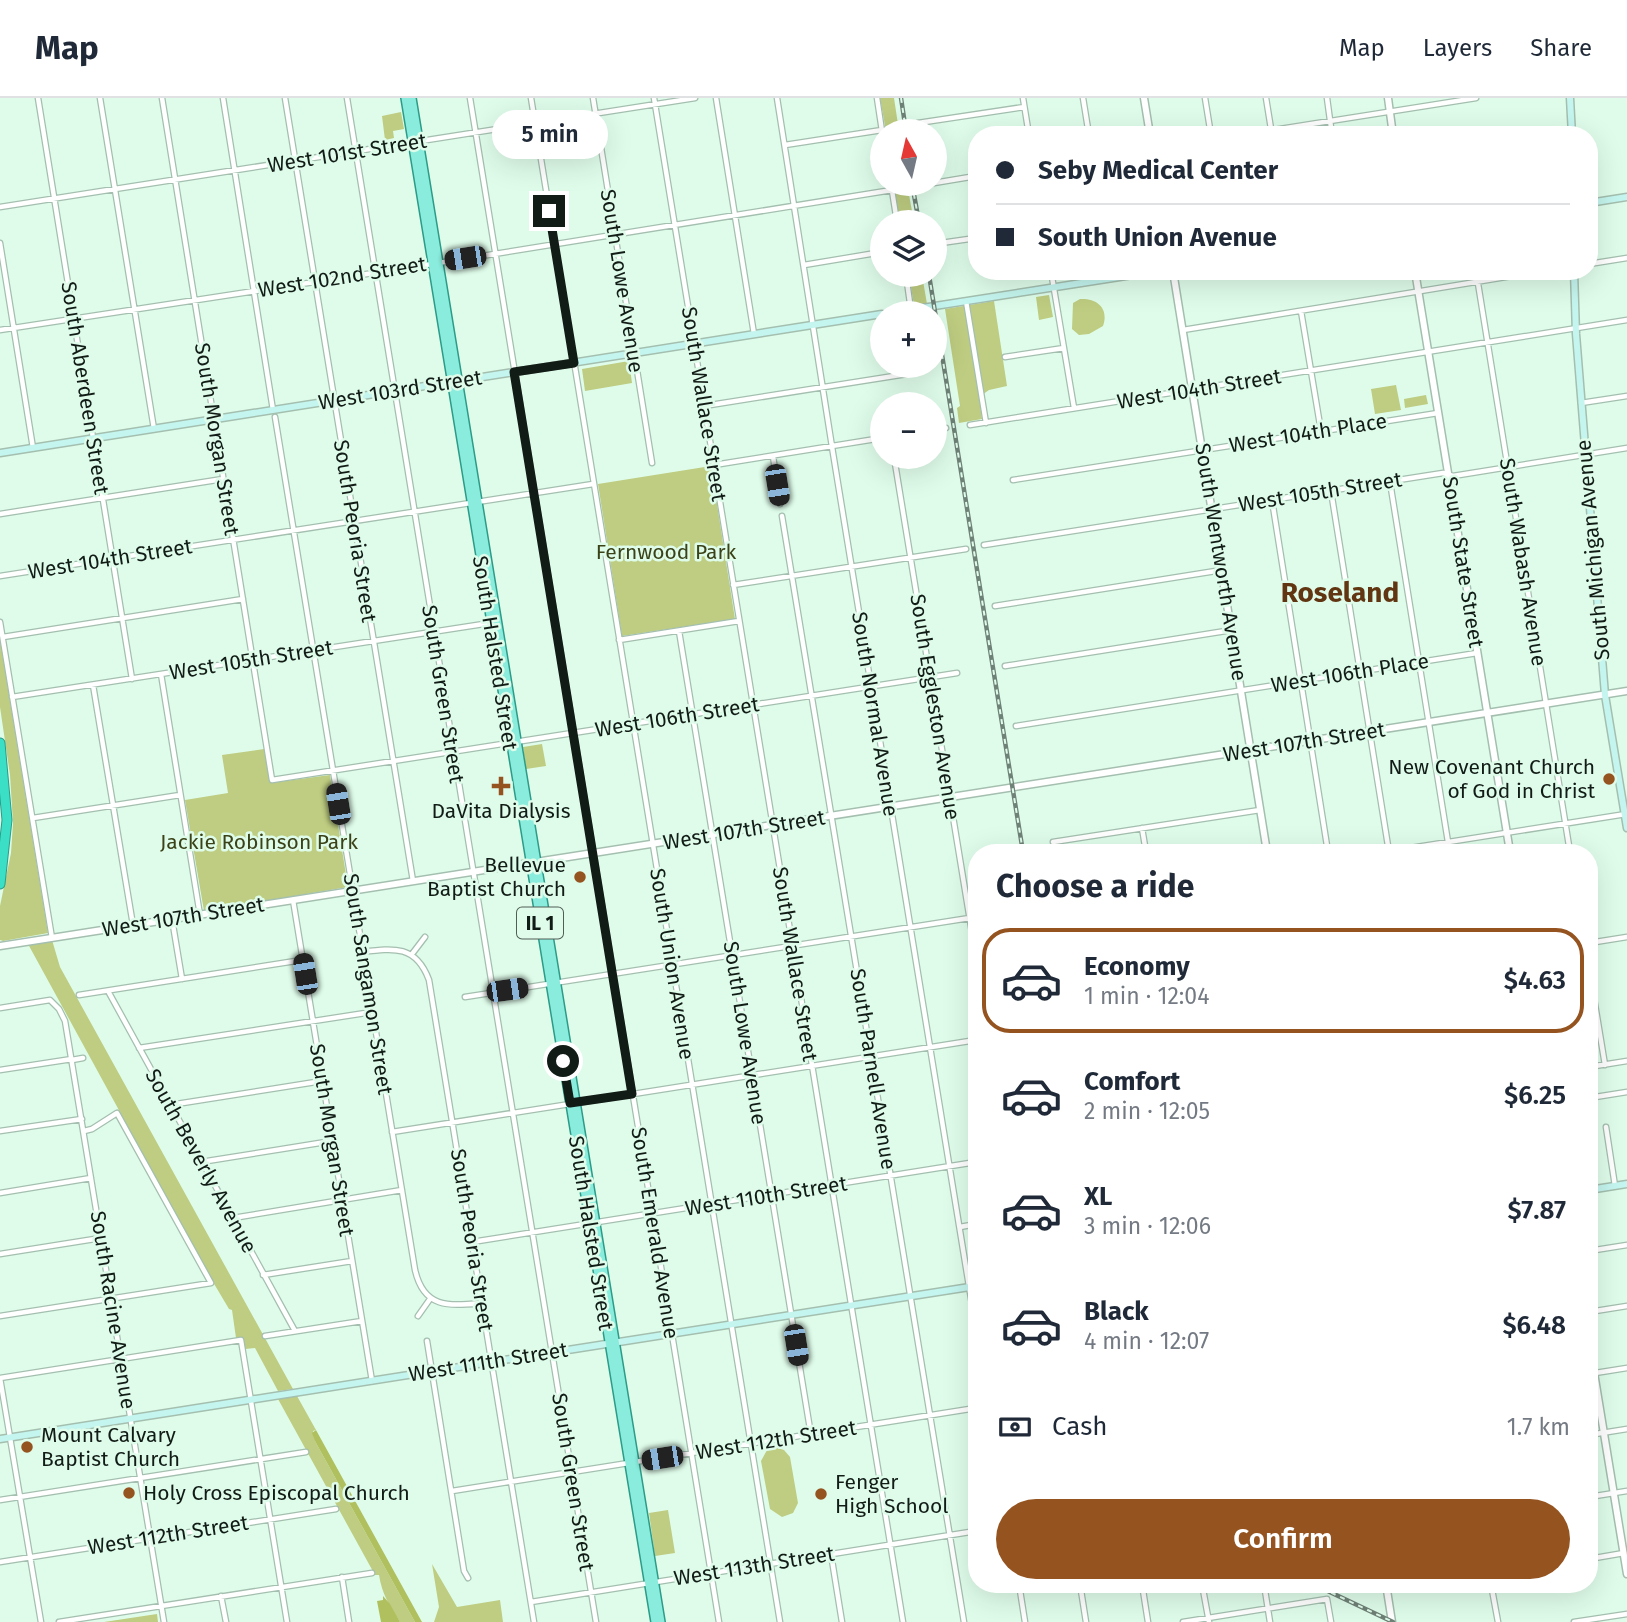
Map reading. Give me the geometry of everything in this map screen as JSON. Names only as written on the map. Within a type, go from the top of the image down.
[{"type":"highway","points":[[0,743],[7,820],[0,884]]},
{"type":"main road","name":"South Halsted Street","points":[[405,98],[416,142]]},
{"type":"main road","name":"South Halsted Street","points":[[412,98],[416,142],[493,623],[652,1583],[661,1622]]},
{"type":"main road","points":[[1570,98],[1572,126]]},
{"type":"main road","points":[[1598,202],[1627,197]]},
{"type":"main road","points":[[947,304],[1089,280]]},
{"type":"main road","name":"South Michigan Avenue","points":[[1574,280],[1581,403],[1605,695],[1627,828]]},
{"type":"main road","name":"West 103rd Street","points":[[0,453],[214,419],[274,413],[334,400],[870,316]]},
{"type":"main road","points":[[1598,1189],[1627,1184]]},
{"type":"main road","name":"West 111th Street","points":[[0,1439],[968,1287]]},
{"type":"main road","name":"South Halsted Street","points":[[652,1583],[655,1622]]},
{"type":"street","name":"South Aberdeen Street","points":[[38,98],[132,679]]},
{"type":"street","points":[[100,98],[154,429]]},
{"type":"street","name":"South Morgan Street","points":[[162,98],[272,780]]},
{"type":"street","name":"South Sangamon Street","points":[[223,98],[415,1270],[418,1282],[430,1299]]},
{"type":"street","name":"South Peoria Street","points":[[285,98],[413,881]]},
{"type":"street","name":"South Green Street","points":[[347,98],[596,1622]]},
{"type":"street","name":"South Emerald Avenue","points":[[470,98],[719,1622]]},
{"type":"street","name":"South Union Avenue","points":[[531,98],[780,1622]]},
{"type":"street","name":"South Lowe Avenue","points":[[593,98],[652,463]]},
{"type":"street","name":"West 101st Street","points":[[0,207],[596,114],[655,101],[695,98]]},
{"type":"street","points":[[716,98],[754,334]]},
{"type":"street","name":"South Normal Avenue","points":[[777,98],[910,927],[968,1263]]},
{"type":"street","points":[[877,98],[880,119]]},
{"type":"street","points":[[1023,98],[1027,126]]},
{"type":"street","points":[[1083,98],[1088,126]]},
{"type":"street","points":[[1144,98],[1149,126]]},
{"type":"street","points":[[1205,98],[1210,126]]},
{"type":"street","points":[[1266,98],[1271,126]]},
{"type":"street","points":[[1327,98],[1331,126]]},
{"type":"street","points":[[1388,98],[1392,126]]},
{"type":"street","points":[[1304,126],[1476,98]]},
{"type":"street","name":"South Wallace Street","points":[[655,101],[903,1622]]},
{"type":"street","points":[[944,119],[1024,107]]},
{"type":"street","points":[[785,145],[870,133]]},
{"type":"street","points":[[947,181],[968,177]]},
{"type":"street","name":"West 102nd Street","points":[[0,330],[495,254],[870,191]]},
{"type":"street","points":[[947,242],[968,239]]},
{"type":"street","points":[[0,243],[33,448]]},
{"type":"street","points":[[804,265],[870,254]]},
{"type":"street","points":[[1598,263],[1627,258]]},
{"type":"street","points":[[1052,280],[1074,409]]},
{"type":"street","name":"South Wentworth Avenue","points":[[1175,280],[1266,844]]},
{"type":"street","name":"South State Street","points":[[1416,280],[1508,844]]},
{"type":"street","points":[[1184,330],[1489,280]]},
{"type":"street","name":"South Wabash Avenue","points":[[1477,282],[1569,844]]},
{"type":"street","points":[[966,301],[986,423]]},
{"type":"street","points":[[1301,310],[1321,431]]},
{"type":"street","name":"West 104th Street","points":[[970,425],[1627,320]]},
{"type":"street","points":[[1005,357],[1064,348]]},
{"type":"street","points":[[704,405],[880,378]]},
{"type":"street","points":[[1581,403],[1627,396]]},
{"type":"street","name":"West 104th Place","points":[[1013,480],[1438,413]]},
{"type":"street","points":[[714,465],[870,440]]},
{"type":"street","name":"West 105th Street","points":[[984,545],[1444,473],[1454,475],[1627,448]]},
{"type":"street","points":[[772,456],[780,504]]},
{"type":"street","name":"South Eggleston Avenue","points":[[896,469],[968,891]]},
{"type":"street","points":[[0,514],[223,479]]},
{"type":"street","points":[[1390,482],[1448,842]]},
{"type":"street","name":"West 104th Street","points":[[0,576],[593,484]]},
{"type":"street","points":[[1331,491],[1386,844]]},
{"type":"street","points":[[1272,500],[1327,844]]},
{"type":"street","name":"South Parnell Avenue","points":[[782,516],[964,1622]]},
{"type":"street","points":[[733,585],[966,548]]},
{"type":"street","points":[[995,606],[1222,570]]},
{"type":"street","points":[[3,637],[243,599]]},
{"type":"street","points":[[619,640],[739,621]]},
{"type":"street","points":[[0,622],[52,938]]},
{"type":"street","name":"West 105th Street","points":[[12,697],[493,623]]},
{"type":"street","points":[[1005,666],[1232,630]]},
{"type":"street","name":"South Lowe Avenue","points":[[679,631],[811,1434]]},
{"type":"street","name":"West 106th Place","points":[[1016,726],[1477,653]]},
{"type":"street","name":"West 106th Street","points":[[272,780],[957,673]]},
{"type":"street","points":[[161,674],[200,915]]},
{"type":"street","points":[[93,685],[132,925]]},
{"type":"street","name":"West 107th Street","points":[[0,946],[1627,691]]},
{"type":"street","points":[[32,818],[180,795]]},
{"type":"street","points":[[1054,842],[1260,810]]},
{"type":"street","points":[[1436,844],[1626,814]]},
{"type":"street","points":[[1142,828],[1145,844]]},
{"type":"street","name":"South Morgan Street","points":[[293,900],[372,1381]]},
{"type":"street","points":[[465,997],[968,918]]},
{"type":"street","points":[[172,919],[182,979]]},
{"type":"street","points":[[362,951],[393,948],[412,954],[425,937]]},
{"type":"street","points":[[1598,942],[1627,937]]},
{"type":"street","name":"South Peoria Street","points":[[412,954],[429,980],[534,1622]]},
{"type":"street","points":[[79,996],[302,960]]},
{"type":"street","name":"South Beverly Avenue","points":[[108,991],[295,1331]]},
{"type":"street","name":"South Racine Avenue","points":[[0,1008],[53,1001],[65,1021],[164,1622]]},
{"type":"street","points":[[139,1048],[372,1012]]},
{"type":"street","points":[[1598,1023],[1605,1065]]},
{"type":"street","points":[[392,1132],[968,1041]]},
{"type":"street","points":[[0,1070],[83,1058]]},
{"type":"street","points":[[1598,1066],[1627,1061]]},
{"type":"street","points":[[170,1105],[322,1081]]},
{"type":"street","points":[[1598,1097],[1627,1092]]},
{"type":"street","points":[[0,1316],[211,1283],[117,1113],[92,1129],[83,1131]]},
{"type":"street","points":[[0,1132],[82,1119]]},
{"type":"street","points":[[1606,1127],[1615,1186]]},
{"type":"street","points":[[201,1161],[332,1140]]},
{"type":"street","name":"West 110th Street","points":[[472,1242],[968,1164]]},
{"type":"street","points":[[0,1193],[91,1178]]},
{"type":"street","points":[[233,1218],[402,1190]]},
{"type":"street","points":[[960,1227],[968,1226]]},
{"type":"street","points":[[0,1254],[101,1238]]},
{"type":"street","points":[[1598,1250],[1627,1245]]},
{"type":"street","points":[[264,1275],[352,1261]]},
{"type":"street","points":[[418,1316],[430,1299],[450,1305],[482,1303]]},
{"type":"street","points":[[1598,1311],[1627,1306]]},
{"type":"street","points":[[265,1336],[362,1321]]},
{"type":"street","points":[[41,1622],[0,1377],[241,1340],[287,1622]]},
{"type":"street","points":[[426,1341],[464,1571],[468,1578]]},
{"type":"street","points":[[1598,1372],[1627,1368]]},
{"type":"street","points":[[1598,1403],[1627,1574]]},
{"type":"street","name":"West 112th Street","points":[[452,1491],[968,1409]]},
{"type":"street","points":[[1598,1434],[1627,1429]]},
{"type":"street","points":[[0,1500],[306,1452]]},
{"type":"street","points":[[1598,1496],[1627,1491]]},
{"type":"street","name":"West 112th Street","points":[[0,1562],[336,1510]]},
{"type":"street","name":"West 113th Street","points":[[531,1602],[968,1533]]},
{"type":"street","points":[[831,1554],[842,1622]]},
{"type":"street","points":[[1598,1558],[1625,1557]]},
{"type":"street","points":[[59,1622],[372,1573]]},
{"type":"street","points":[[342,1577],[349,1622]]},
{"type":"street","points":[[1020,1593],[1025,1622]]},
{"type":"street","points":[[1081,1593],[1086,1622]]},
{"type":"street","points":[[1143,1593],[1148,1622]]},
{"type":"street","points":[[1204,1593],[1208,1620]]},
{"type":"street","points":[[1265,1593],[1270,1622]]},
{"type":"street","points":[[1387,1593],[1392,1622]]},
{"type":"street","points":[[1493,1593],[1498,1622]]},
{"type":"street","points":[[221,1596],[226,1622]]},
{"type":"street","points":[[1184,1622],[1327,1599],[1331,1622]]},
{"type":"street","points":[[1574,1622],[1627,1614]]},
{"type":"green space","points":[[880,98],[894,98],[897,119],[884,119]]},
{"type":"green space","points":[[401,112],[404,129],[393,131],[394,138],[385,140],[382,116]]},
{"type":"green space","points":[[896,196],[909,196],[912,210],[898,210]]},
{"type":"green space","points":[[911,287],[924,287],[926,301],[913,301]]},
{"type":"green space","points":[[1049,295],[1053,317],[1039,320],[1036,297]]},
{"type":"green space","points":[[1080,299],[1092,300],[1103,310],[1103,326],[1089,334],[1079,335],[1072,329],[1073,303]]},
{"type":"green space","points":[[994,301],[1007,386],[989,390],[979,397],[982,419],[959,423],[957,408],[960,406],[947,309]]},
{"type":"green space","points":[[629,361],[632,383],[585,391],[582,369]]},
{"type":"green space","points":[[1396,385],[1401,410],[1375,414],[1371,389]]},
{"type":"green space","points":[[1426,395],[1428,404],[1405,408],[1404,399]]},
{"type":"green space","name":"Fernwood Park","points":[[711,466],[735,619],[622,636],[598,484]]},
{"type":"green space","points":[[0,640],[48,933],[3,941],[0,940],[0,906],[11,853],[13,823],[10,775],[0,707]]},
{"type":"green space","points":[[542,744],[546,766],[526,769],[523,747]]},
{"type":"green space","name":"Jackie Robinson Park","points":[[264,749],[270,783],[330,775],[348,887],[204,911],[185,800],[228,793],[222,755]]},
{"type":"green space","points":[[52,940],[60,967],[293,1389],[278,1391],[255,1348],[245,1349],[243,1337],[236,1338],[232,1310],[213,1282],[28,944]]},
{"type":"green space","points":[[297,1396],[316,1430],[313,1431],[316,1443],[415,1622],[400,1622],[384,1594],[379,1575],[375,1575],[278,1399]]},
{"type":"green space","points":[[316,1430],[422,1622],[415,1622],[316,1443],[312,1433]]},
{"type":"green space","points":[[774,1447],[784,1450],[790,1457],[798,1503],[793,1513],[782,1517],[770,1509],[761,1461],[767,1450]]},
{"type":"green space","points":[[668,1510],[675,1553],[655,1556],[649,1513]]},
{"type":"green space","points":[[432,1564],[457,1607],[500,1600],[503,1622],[434,1622],[439,1607]]},
{"type":"green space","points":[[383,1596],[400,1622],[381,1622],[377,1601],[383,1600]]},
{"type":"green space","points":[[157,1614],[158,1622],[104,1622]]},
{"type":"railway","points":[[901,98],[904,119]]},
{"type":"railway","points":[[914,196],[917,210]]},
{"type":"railway","points":[[931,287],[1022,844]]},
{"type":"railway","points":[[1332,1593],[1393,1622]]},
{"type":"place","name":"New Covenant Church of God in Christ","points":[[1609,779]]},
{"type":"place","name":"DaVita Dialysis","points":[[501,786]]},
{"type":"place","name":"Bellevue Baptist Church","points":[[580,877]]},
{"type":"place","name":"Mount Calvary Baptist Church","points":[[27,1447]]},
{"type":"place","name":"Holy Cross Episcopal Church","points":[[129,1493]]},
{"type":"place","name":"Fenger High School","points":[[821,1494]]},
{"type":"district","name":"Roseland","points":[[1340,592]]},
{"type":"route","points":[[549,211],[574,363],[514,372],[632,1094],[570,1103],[563,1061]]}]
